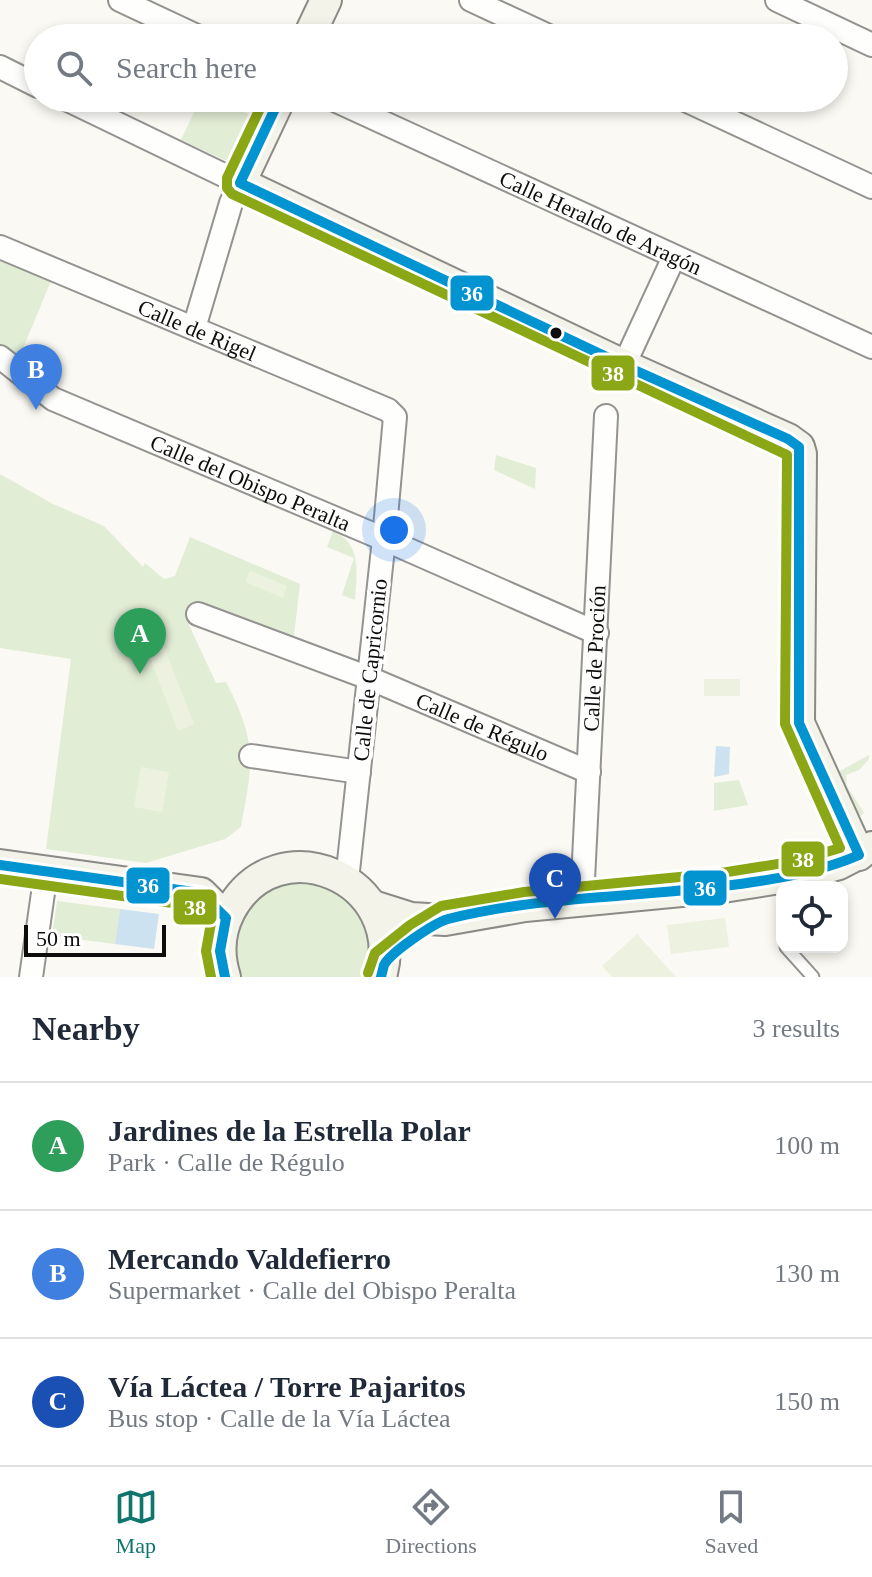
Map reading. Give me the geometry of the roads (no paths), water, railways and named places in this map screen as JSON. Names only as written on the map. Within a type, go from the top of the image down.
[{"type":"street","points":[[120,0],[171,24]]},
{"type":"street","points":[[315,24],[326,0]]},
{"type":"street","points":[[471,0],[523,24]]},
{"type":"street","points":[[777,0],[828,24]]},
{"type":"street","points":[[848,34],[872,45]]},
{"type":"street","points":[[0,67],[24,79]]},
{"type":"street","points":[[93,112],[624,365],[788,439],[799,447],[799,723],[865,851],[839,864],[799,875],[723,887],[525,906],[445,920],[411,918],[373,906]]},
{"type":"street","points":[[194,328],[231,203],[273,112]]},
{"type":"street","name":"Calle Heraldo de Aragón","points":[[360,112],[872,347]]},
{"type":"street","points":[[711,112],[872,187]]},
{"type":"street","name":"Calle de Rigel","points":[[0,247],[392,413]]},
{"type":"street","points":[[624,365],[674,257]]},
{"type":"street","name":"Calle del Obispo Peralta","points":[[0,357],[53,399],[597,633]]},
{"type":"street","name":"Calle de Capricornio","points":[[347,880],[384,539],[395,422],[392,413]]},
{"type":"street","name":"Calle de Proción","points":[[582,900],[606,416]]},
{"type":"street","name":"Calle de Régulo","points":[[198,614],[369,678],[589,772]]},
{"type":"street","points":[[251,756],[359,772]]},
{"type":"street","points":[[0,865],[201,893],[226,918]]},
{"type":"street","points":[[196,977],[222,964],[226,918],[245,891],[271,874],[286,869],[318,869],[347,880],[373,906],[384,934],[383,970]]},
{"type":"street","points":[[31,977],[46,872]]},
{"type":"street","points":[[383,970],[417,937],[445,920]]},
{"type":"lane","points":[[792,953],[813,977]]},
{"type":"water","points":[[716,746],[730,747],[729,774],[714,777]]},
{"type":"water","points":[[120,909],[159,914],[154,949],[115,944]]},
{"type":"place","name":"Mercando Valdefierro","points":[[36,410]]},
{"type":"place","name":"Jardines de la Estrella Polar","points":[[140,674]]},
{"type":"place","name":"Vía Láctea / Torre Pajaritos","points":[[555,919]]}]
